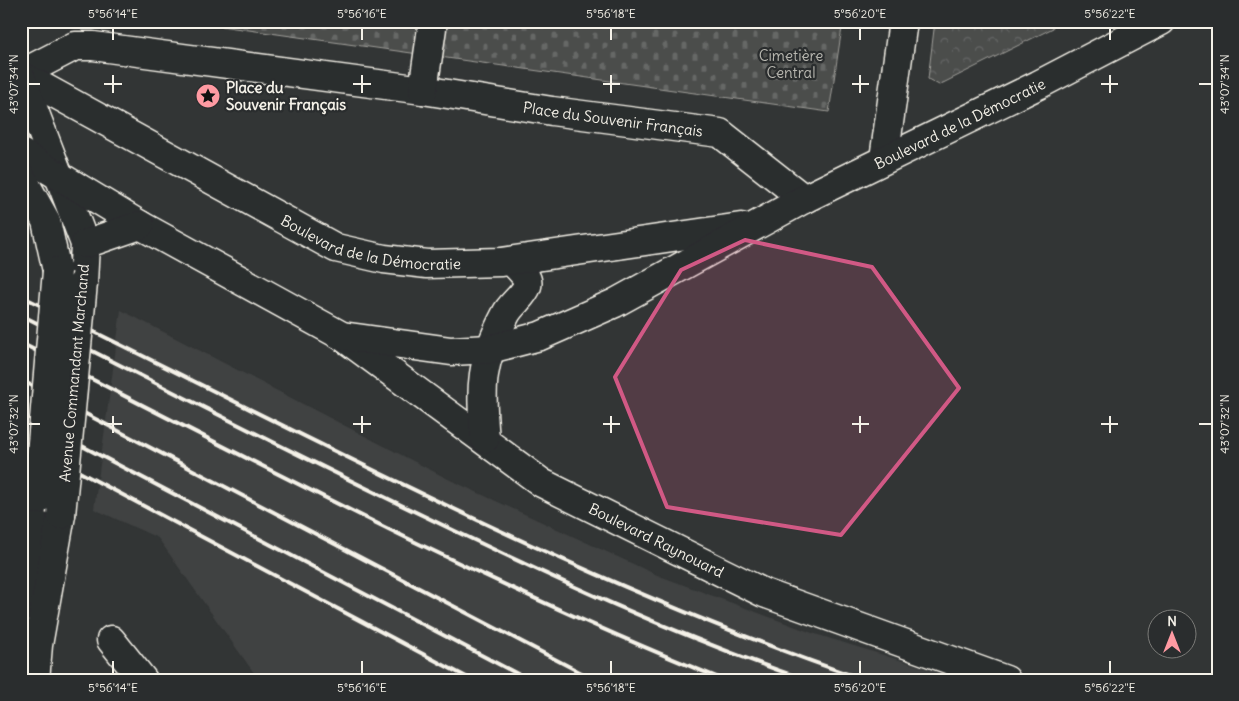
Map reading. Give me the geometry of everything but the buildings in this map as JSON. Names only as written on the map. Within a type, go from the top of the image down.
[{"type":"main road","points":[[423,90],[433,21]]},
{"type":"main road","points":[[884,159],[903,21]]},
{"type":"main road","name":"Boulevard de la Démocratie","points":[[21,153],[140,225],[342,336],[451,351],[490,349],[540,336],[615,303],[804,199],[1038,85],[1161,21]]},
{"type":"main road","name":"Place du Souvenir Français","points":[[21,75],[75,46],[93,46],[423,90],[552,111],[720,133],[804,199]]},
{"type":"main road","name":"Boulevard de la Démocratie","points":[[21,75],[336,248],[384,259],[427,264],[512,261],[758,224]]},
{"type":"main road","name":"Avenue Commandant Marchand","points":[[21,75],[85,244],[61,515],[35,680]]},
{"type":"main road","points":[[21,176],[46,221],[57,271],[36,500],[21,608]]},
{"type":"main road","points":[[85,244],[140,225]]},
{"type":"main road","points":[[485,439],[481,398],[482,372],[507,312],[527,286],[527,279],[512,261]]},
{"type":"main road","name":"Boulevard Raynouard","points":[[342,336],[485,439],[542,483],[764,593],[1006,680]]},
{"type":"main road","points":[[110,640],[142,680]]},
{"type":"highlighted area","points":[[745,240],[872,267],[959,388],[841,535],[667,507],[615,377],[681,270]]},
{"type":"shaded area","points":[[21,263],[25,265],[21,408]]},
{"type":"shaded area","points":[[121,310],[448,479],[657,575],[812,633],[964,680],[259,680],[158,538],[94,509]]},
{"type":"green space","name":"Cimetière Central","points":[[185,21],[843,21],[829,112]]},
{"type":"green space","points":[[935,21],[1050,21],[1053,28],[939,85],[928,79]]},
{"type":"railway","points":[[21,296],[437,501],[542,550],[648,597],[756,640],[865,680]]},
{"type":"railway","points":[[21,315],[324,468],[519,561],[613,604],[709,644],[806,680]]},
{"type":"railway","points":[[21,343],[456,562],[634,643],[724,680]]},
{"type":"railway","points":[[21,380],[595,680]]},
{"type":"railway","points":[[21,414],[529,680]]},
{"type":"railway","points":[[21,441],[472,680]]},
{"type":"place","name":"Place du Souvenir Français","points":[[208,96]]}]
